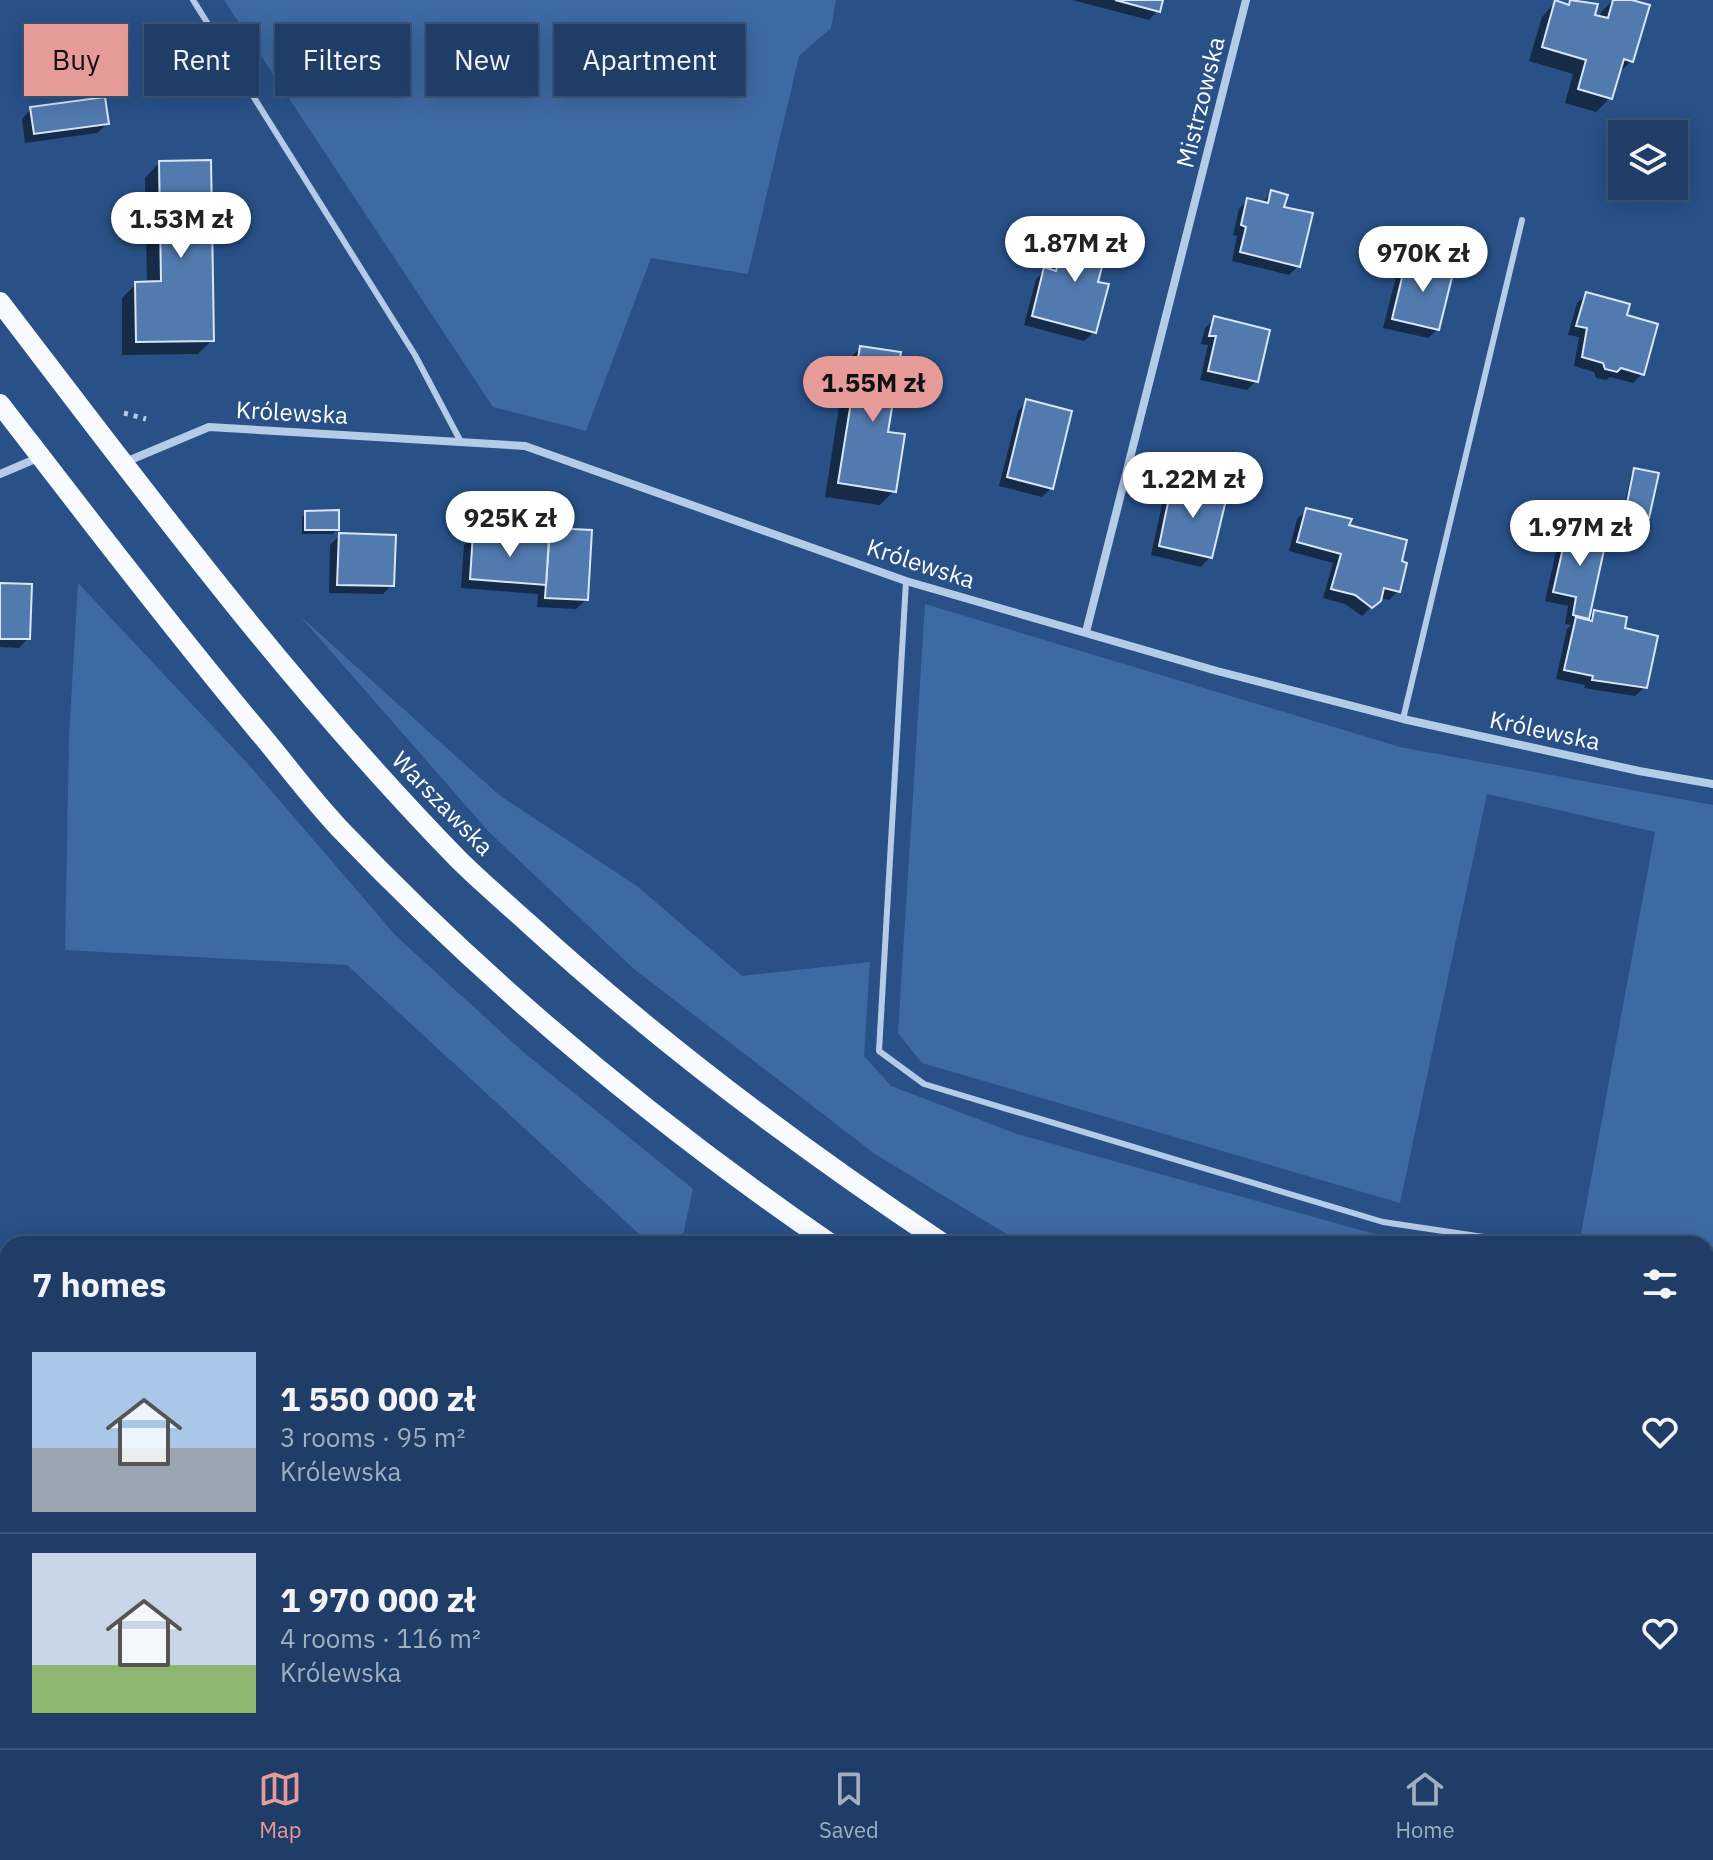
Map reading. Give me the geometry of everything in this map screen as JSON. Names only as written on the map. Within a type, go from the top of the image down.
[{"type":"main road","name":"Warszawska","points":[[0,302],[279,661],[460,860],[581,972],[697,1068],[932,1236]]},
{"type":"main road","points":[[0,404],[202,664],[328,814],[427,917],[515,999],[627,1095],[746,1186],[819,1236]]},
{"type":"street","name":"Mistrzowska","points":[[1086,632],[1246,0]]},
{"type":"street","name":"Królewska","points":[[123,463],[209,427],[525,446],[906,581],[1217,671],[1403,719],[1639,771],[1713,784]]},
{"type":"street","points":[[0,474],[41,457]]},
{"type":"lane","points":[[193,0],[415,355],[461,442]]},
{"type":"lane","points":[[1403,719],[1522,220]]},
{"type":"lane","points":[[906,581],[879,1051],[924,1084],[1383,1222],[1477,1236]]},
{"type":"shaded area","points":[[224,0],[836,0],[831,28],[799,56],[748,274],[651,258],[586,431],[493,407],[287,96],[410,96],[410,24],[275,24],[275,77],[259,53],[259,24],[240,24]]},
{"type":"shaded area","points":[[78,583],[249,765],[396,936],[522,1051],[693,1189],[683,1236],[641,1236],[347,965],[65,950],[69,737]]},
{"type":"shaded area","points":[[925,604],[1400,747],[1713,805],[1713,1236],[1581,1236],[1655,832],[1487,794],[1400,1203],[922,1063],[898,1033]]},
{"type":"shaded area","points":[[300,616],[499,795],[638,887],[742,976],[870,962],[864,1056],[891,1086],[1017,1134],[1383,1236],[1010,1236],[875,1154],[634,969],[488,831]]},
{"type":"building","points":[[1115,0],[1163,0],[1160,12]]},
{"type":"building","points":[[1555,0],[1569,5],[1570,0],[1598,4],[1595,15],[1608,18],[1613,0],[1632,0],[1650,5],[1633,62],[1624,59],[1612,99],[1578,89],[1586,60],[1542,47]]},
{"type":"building","points":[[105,97],[109,124],[34,134],[30,107]]},
{"type":"building","points":[[211,160],[214,341],[136,342],[135,282],[161,281],[159,161]]},
{"type":"building","points":[[1271,190],[1288,195],[1284,207],[1313,213],[1300,267],[1240,252],[1246,227],[1241,225],[1247,198],[1268,203]]},
{"type":"building","points":[[1067,229],[1109,240],[1098,282],[1109,284],[1096,333],[1032,316],[1044,267],[1056,271]]},
{"type":"building","points":[[1407,257],[1454,269],[1439,330],[1392,319]]},
{"type":"building","points":[[1586,292],[1630,304],[1627,315],[1658,324],[1644,375],[1621,368],[1617,372],[1605,369],[1603,363],[1582,357],[1587,328],[1576,326]]},
{"type":"building","points":[[1214,316],[1270,330],[1258,382],[1208,371],[1216,336],[1209,336]]},
{"type":"building","points":[[860,346],[901,352],[888,432],[905,434],[896,492],[838,483]]},
{"type":"building","points":[[1026,399],[1072,411],[1053,489],[1007,477]]},
{"type":"building","points":[[1634,468],[1659,473],[1649,518],[1625,513]]},
{"type":"building","points":[[1197,479],[1216,484],[1213,497],[1226,500],[1212,558],[1159,546],[1171,488],[1194,493]]},
{"type":"building","points":[[1306,508],[1352,519],[1349,525],[1407,540],[1402,561],[1407,563],[1400,592],[1384,588],[1381,601],[1372,608],[1355,595],[1331,589],[1341,554],[1297,542]]},
{"type":"building","points":[[339,510],[339,530],[305,530],[305,511]]},
{"type":"building","points":[[1568,526],[1607,536],[1589,619],[1573,615],[1576,597],[1553,592]]},
{"type":"building","points":[[550,528],[592,530],[588,600],[545,598]]},
{"type":"building","points":[[339,533],[396,535],[394,586],[337,585]]},
{"type":"building","points":[[473,533],[549,539],[546,585],[470,579]]},
{"type":"building","points":[[0,583],[32,584],[30,639],[0,639]]},
{"type":"building","points":[[1594,610],[1627,617],[1625,628],[1658,636],[1647,688],[1592,680],[1593,676],[1564,670],[1576,617],[1592,621]]}]
